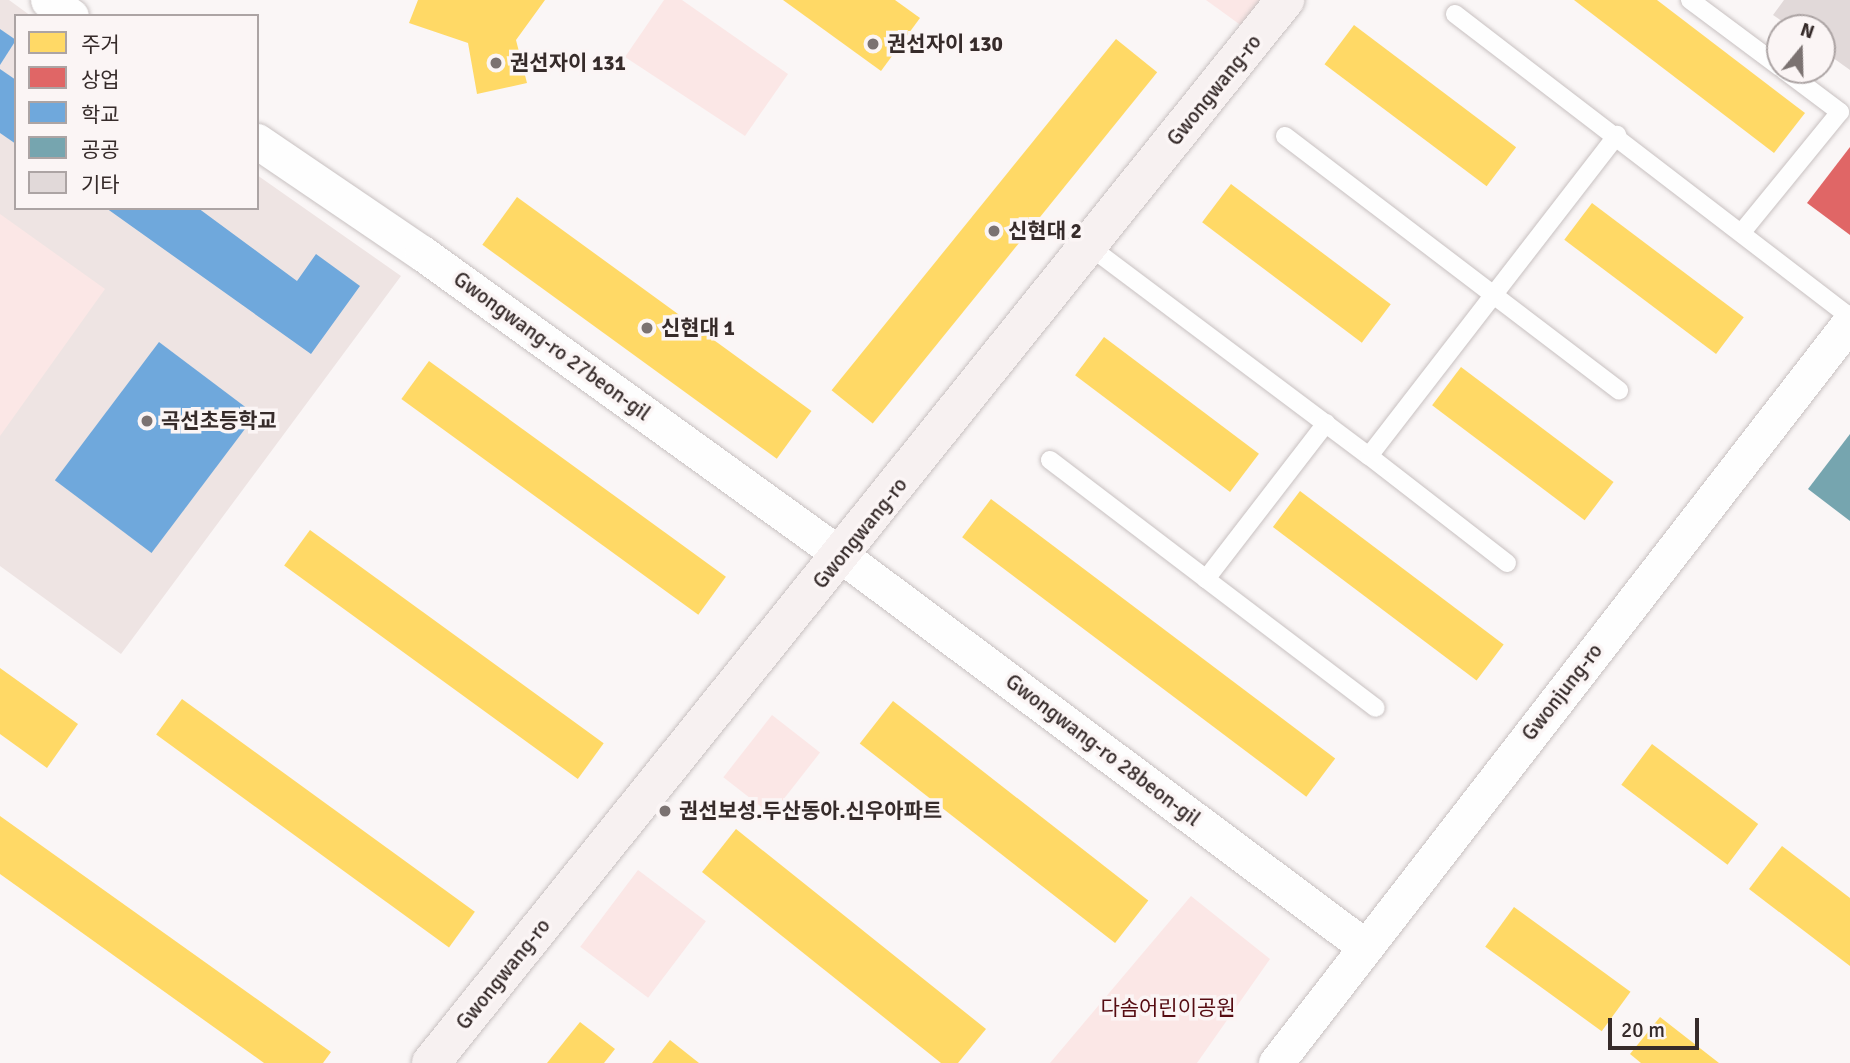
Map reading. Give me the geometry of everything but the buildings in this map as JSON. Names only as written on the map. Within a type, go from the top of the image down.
[{"type":"street","points":[[48,0],[68,14]]},
{"type":"street","name":"Gwongwang-ro","points":[[431,1063],[842,556],[1285,0]]},
{"type":"street","name":"Gwongwang-ro 27beon-gil","points":[[259,142],[422,253],[842,556]]},
{"type":"street","name":"Gwonjung-ro","points":[[1276,1063],[1363,945],[1850,322]]},
{"type":"street","name":"Gwongwang-ro 28beon-gil","points":[[842,556],[1363,945]]},
{"type":"lane","points":[[1690,0],[1766,57]]},
{"type":"lane","points":[[1455,14],[1617,135],[1850,317]]},
{"type":"lane","points":[[1742,233],[1840,112],[1802,84]]},
{"type":"lane","points":[[1369,456],[1617,135]]},
{"type":"lane","points":[[1285,136],[1619,390]]},
{"type":"lane","points":[[1089,246],[1326,423],[1507,563]]},
{"type":"lane","points":[[1206,579],[1326,423]]},
{"type":"lane","points":[[1050,460],[1376,708]]},
{"type":"shaded area","name":"곡선초등학교","points":[[0,0],[9,0],[28,14],[14,14],[14,210],[259,210],[259,176],[401,276],[121,654],[0,566]]},
{"type":"green space","points":[[664,0],[682,0],[788,74],[745,136],[625,57]]},
{"type":"green space","points":[[1206,0],[1266,0],[1246,29]]},
{"type":"green space","points":[[0,214],[105,289],[0,436]]},
{"type":"green space","points":[[772,715],[820,753],[771,815],[723,777]]},
{"type":"green space","points":[[638,870],[706,921],[648,998],[580,947]]},
{"type":"green space","name":"다솜어린이공원","points":[[1191,896],[1270,959],[1197,1063],[1050,1063]]},
{"type":"place","name":"권선자이 130","points":[[873,44]]},
{"type":"place","name":"권선자이 131","points":[[496,63]]},
{"type":"place","name":"신현대 2","points":[[994,231]]},
{"type":"place","name":"신현대 1","points":[[647,328]]},
{"type":"place","name":"곡선초등학교","points":[[147,421]]},
{"type":"place","name":"권선보성.두산동아.신우아파트","points":[[665,811]]}]
